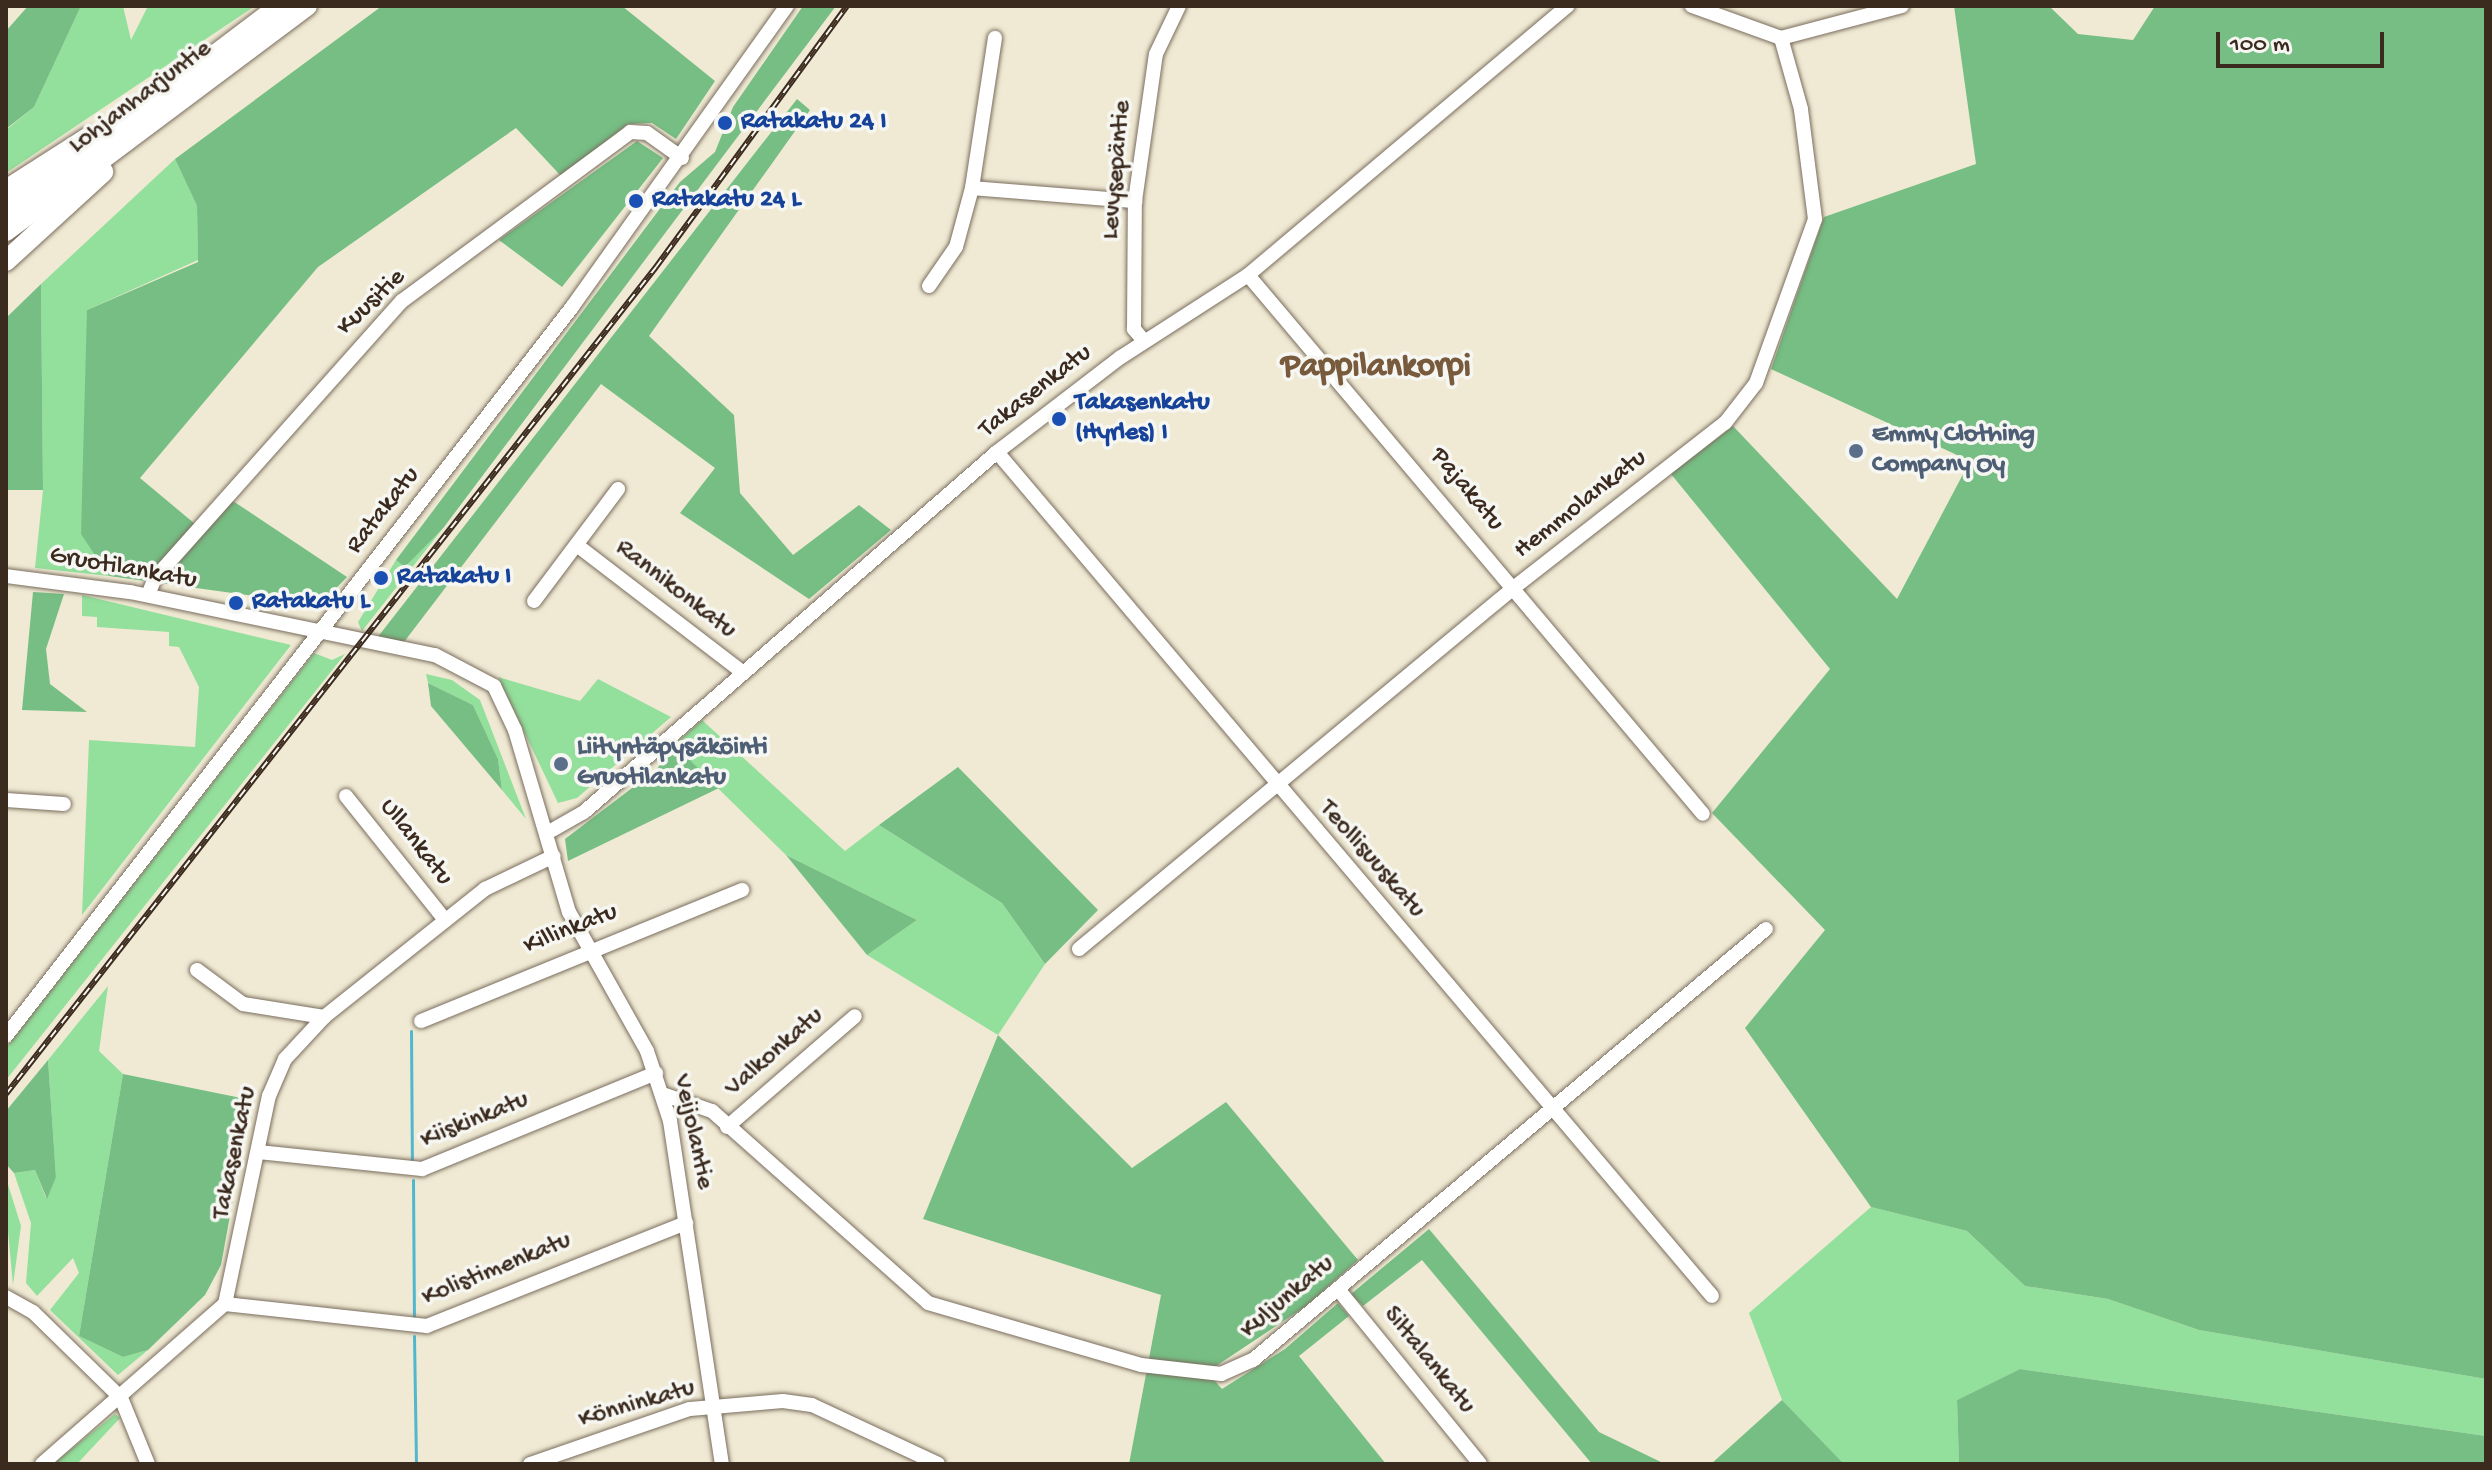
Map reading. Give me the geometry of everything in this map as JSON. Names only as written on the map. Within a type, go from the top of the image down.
[{"type":"highway","name":"Lohjanharjuntie","points":[[6,231],[280,6]]},
{"type":"highway","name":"Lohjanharjuntie","points":[[6,213],[307,6]]},
{"type":"highway","points":[[6,190],[170,98]]},
{"type":"highway","points":[[6,261],[170,98]]},
{"type":"street","name":"Ratakatu","points":[[6,1036],[682,158],[787,6]]},
{"type":"street","name":"Takasenkatu","points":[[547,833],[584,812],[997,452],[1144,341],[1192,317],[1248,275],[1568,6]]},
{"type":"street","points":[[1692,6],[1781,38],[1902,6]]},
{"type":"street","name":"Levysepäntie","points":[[1144,341],[1134,329],[1135,201],[1156,54],[1174,7]]},
{"type":"street","points":[[929,286],[956,247],[972,188],[995,38]]},
{"type":"street","name":"Hemmolankatu","points":[[1079,949],[1273,784],[1516,586],[1725,423],[1756,383],[1815,219],[1801,109],[1781,38]]},
{"type":"street","name":"Kuusitie","points":[[148,595],[155,578],[402,301],[630,132],[647,133],[682,158]]},
{"type":"street","points":[[972,188],[1135,201]]},
{"type":"street","name":"Pajakatu","points":[[1248,275],[1516,586],[1703,814]]},
{"type":"street","name":"Teollisuuskatu","points":[[997,452],[1547,1108],[1712,1296]]},
{"type":"street","name":"Rannikonkatu","points":[[534,601],[618,489]]},
{"type":"street","name":"Rannikonkatu","points":[[578,546],[742,672]]},
{"type":"street","name":"Gruotilankatu","points":[[6,576],[148,595],[435,655],[482,675],[504,700],[547,833]]},
{"type":"street","name":"Ullankatu","points":[[346,796],[445,920]]},
{"type":"street","points":[[6,800],[64,804]]},
{"type":"street","name":"Veijolantie","points":[[547,833],[585,949],[656,1073],[662,1094],[686,1223],[722,1464]]},
{"type":"street","name":"Takasenkatu","points":[[225,1304],[258,1152],[285,1059],[324,1017],[445,920],[519,868],[554,856]]},
{"type":"street","name":"Killinkatu","points":[[421,1021],[585,949],[742,890]]},
{"type":"street","name":"Kuljunkatu","points":[[662,1094],[698,1101],[928,1303],[968,1320],[1141,1365],[1221,1374],[1253,1360],[1547,1108],[1766,929]]},
{"type":"street","points":[[197,970],[243,1004],[324,1017]]},
{"type":"street","name":"Valkonkatu","points":[[727,1127],[855,1016]]},
{"type":"street","name":"Kiiskinkatu","points":[[258,1152],[422,1169],[656,1073]]},
{"type":"street","name":"Kolistimenkatu","points":[[225,1304],[427,1326],[686,1223]]},
{"type":"street","name":"Siltalankatu","points":[[1338,1289],[1480,1464]]},
{"type":"street","points":[[13,1299],[121,1398],[148,1464]]},
{"type":"street","points":[[42,1464],[225,1304]]},
{"type":"street","name":"Könninkatu","points":[[530,1464],[690,1409],[799,1401],[938,1464]]},
{"type":"green space","points":[[28,6],[81,6],[34,107],[6,129],[6,31]]},
{"type":"green space","points":[[81,6],[123,6],[131,40],[148,6],[255,6],[6,173],[6,130],[34,107]]},
{"type":"green space","points":[[382,6],[622,6],[715,81],[676,139],[652,123],[628,124],[562,177],[516,128],[318,267],[140,478],[201,529],[230,499],[347,577],[320,605],[109,576],[81,534],[87,310],[198,262],[197,206],[175,159]]},
{"type":"green space","points":[[803,6],[836,6],[444,527],[405,567],[396,560],[680,182],[715,152],[733,107]]},
{"type":"green space","points":[[1954,6],[2049,6],[2078,34],[2133,40],[2155,6],[2486,6],[2486,1379],[2199,1330],[2108,1299],[2025,1286],[1967,1231],[1871,1207],[1745,1028],[1825,930],[1712,813],[1830,669],[1671,474],[1733,426],[1897,599],[1970,461],[1771,369],[1824,217],[1976,164]]},
{"type":"green space","points":[[797,99],[810,110],[649,336],[734,415],[740,493],[793,555],[859,505],[891,530],[809,599],[680,513],[715,468],[601,384],[404,642],[377,638]]},
{"type":"green space","points":[[637,141],[663,158],[562,287],[499,240]]},
{"type":"green space","points":[[175,159],[197,206],[198,260],[87,310],[98,566],[109,576],[35,568],[43,490],[41,284]]},
{"type":"green space","points":[[41,284],[43,490],[6,490],[6,318]]},
{"type":"green space","points":[[440,524],[444,527],[362,631],[358,622],[396,560],[406,567]]},
{"type":"green space","points":[[33,592],[64,594],[46,649],[50,684],[87,712],[22,710]]},
{"type":"green space","points":[[82,595],[291,645],[82,915],[89,740],[195,747],[199,687],[179,647],[169,646],[169,632],[97,627],[97,617],[82,616]]},
{"type":"green space","points":[[314,653],[332,660],[345,654],[6,1080],[6,1048]]},
{"type":"green space","points":[[426,674],[452,680],[480,700],[526,819],[502,790],[498,759],[473,705],[428,683]]},
{"type":"green space","points":[[498,677],[580,701],[598,679],[671,717],[577,798],[558,803]]},
{"type":"green space","points":[[428,683],[473,705],[498,759],[502,790],[431,706]]},
{"type":"green space","points":[[702,720],[845,851],[879,825],[1002,903],[1045,964],[998,1035],[867,955],[917,920],[786,855],[674,745]]},
{"type":"green space","points":[[674,745],[719,788],[568,861],[565,839],[657,769]]},
{"type":"green space","points":[[958,767],[1098,910],[1045,964],[1002,903],[879,825]]},
{"type":"green space","points":[[786,855],[917,920],[867,955]]},
{"type":"green space","points":[[108,986],[99,1051],[123,1074],[79,1336],[123,1357],[148,1350],[118,1375],[50,1310],[79,1273],[73,1258],[37,1296],[26,1283],[31,1223],[14,1173],[35,1170],[46,1198],[56,1177],[48,1060]]},
{"type":"green space","points":[[998,1035],[1132,1168],[1226,1102],[1358,1260],[1306,1306],[1207,1372],[1222,1389],[1285,1349],[1338,1303],[1349,1316],[1299,1356],[1386,1464],[1129,1464],[1161,1295],[923,1219]]},
{"type":"green space","points":[[48,1060],[56,1177],[47,1199],[35,1170],[14,1173],[6,1164],[6,1111]]},
{"type":"green space","points":[[123,1074],[251,1100],[221,1265],[205,1295],[148,1350],[123,1357],[79,1336]]},
{"type":"green space","points":[[6,1178],[21,1226],[13,1285],[6,1210]]},
{"type":"green space","points":[[1871,1207],[1967,1231],[2025,1286],[2108,1299],[2199,1330],[2486,1379],[2486,1436],[2020,1369],[1957,1400],[1959,1464],[1844,1464],[1782,1400],[1749,1313]]},
{"type":"green space","points":[[1429,1229],[1599,1432],[1665,1464],[1592,1464],[1422,1260],[1363,1306],[1351,1294]]},
{"type":"green space","points":[[2020,1369],[2486,1436],[2486,1464],[1959,1464],[1957,1400]]},
{"type":"green space","points":[[1782,1400],[1844,1464],[1711,1464]]},
{"type":"green space","points":[[115,1414],[120,1418],[77,1464],[53,1464]]},
{"type":"waterway","points":[[411,1031],[412,1161]]},
{"type":"waterway","points":[[413,1180],[414,1318]]},
{"type":"waterway","points":[[414,1336],[416,1464]]},
{"type":"railway","points":[[6,1094],[656,267],[847,6]]},
{"type":"place","name":"Ratakatu 24 I","points":[[725,123]]},
{"type":"place","name":"Ratakatu 24 L","points":[[636,201]]},
{"type":"place","name":"Takasenkatu (Hyrles) I","points":[[1059,419]]},
{"type":"place","name":"Emmy Clothing Company Oy","points":[[1856,451]]},
{"type":"place","name":"Ratakatu I","points":[[381,578]]},
{"type":"place","name":"Ratakatu L","points":[[236,603]]},
{"type":"place","name":"Liityntäpysäköinti Gruotilankatu","points":[[561,764]]},
{"type":"district","name":"Pappilankorpi","points":[[1376,369]]}]
